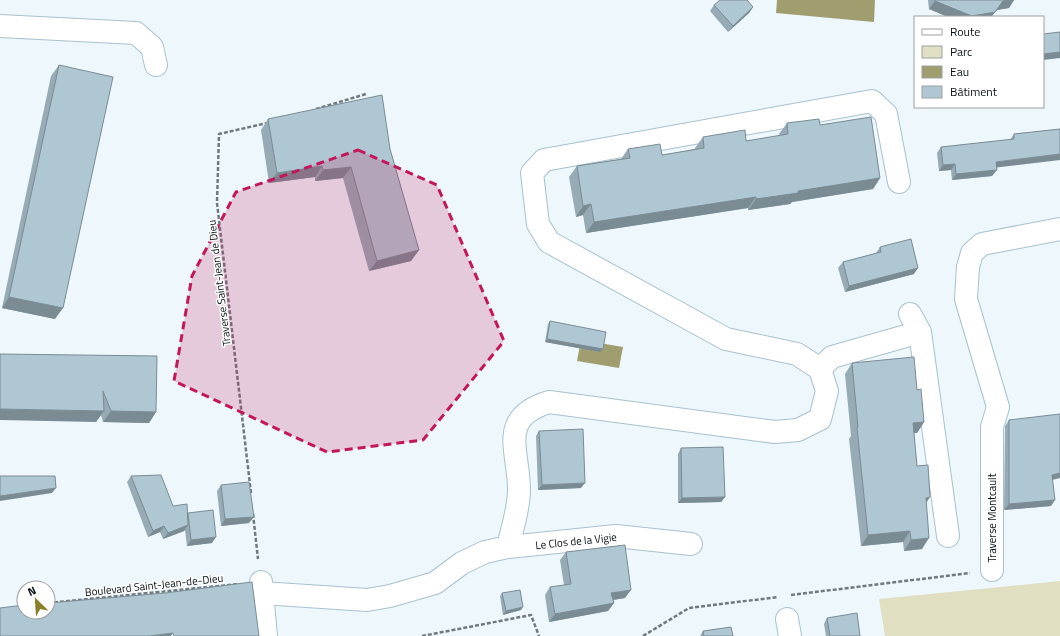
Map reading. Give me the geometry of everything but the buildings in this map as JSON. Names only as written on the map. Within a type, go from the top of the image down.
[{"type":"street","points":[[0,26],[136,33],[152,47],[156,65]]},
{"type":"street","points":[[508,547],[519,491],[514,430],[522,415],[536,406],[549,402],[774,432],[798,430],[820,419],[827,391],[820,369],[797,354],[726,339],[549,242],[538,224],[532,173],[544,160],[872,101],[886,114],[899,182]]},
{"type":"street","name":"Traverse Montcault","points":[[992,570],[992,427],[998,407],[966,299],[968,267],[972,253],[982,244],[1060,229]]},
{"type":"street","points":[[820,369],[832,357],[915,323],[948,536]]},
{"type":"street","name":"Le Clos de la Vigie","points":[[261,588],[368,600],[390,596],[435,583],[462,563],[485,552],[508,547],[616,536],[691,544]]},
{"type":"street","points":[[261,588],[266,636]]},
{"type":"path","points":[[315,109],[366,94]]},
{"type":"path","name":"Traverse Saint-Jean de Dieu","points":[[251,496],[217,203],[219,134],[272,122]]},
{"type":"path","points":[[253,512],[261,588]]},
{"type":"path","name":"Traverse Montcault","points":[[789,595],[992,570]]},
{"type":"path","name":"Boulevard Saint-Jean-de-Dieu","points":[[56,602],[261,588]]},
{"type":"path","points":[[643,636],[689,608],[781,596]]},
{"type":"path","points":[[422,636],[531,614],[539,636]]},
{"type":"highlighted area","points":[[358,150],[437,185],[504,341],[423,440],[327,452],[174,381],[192,276],[236,192]]},
{"type":"green space","points":[[1060,581],[1060,636],[885,636],[879,599]]},
{"type":"water","points":[[777,0],[875,0],[874,22],[776,13]]},
{"type":"water","points":[[581,340],[623,347],[619,368],[577,361]]}]
